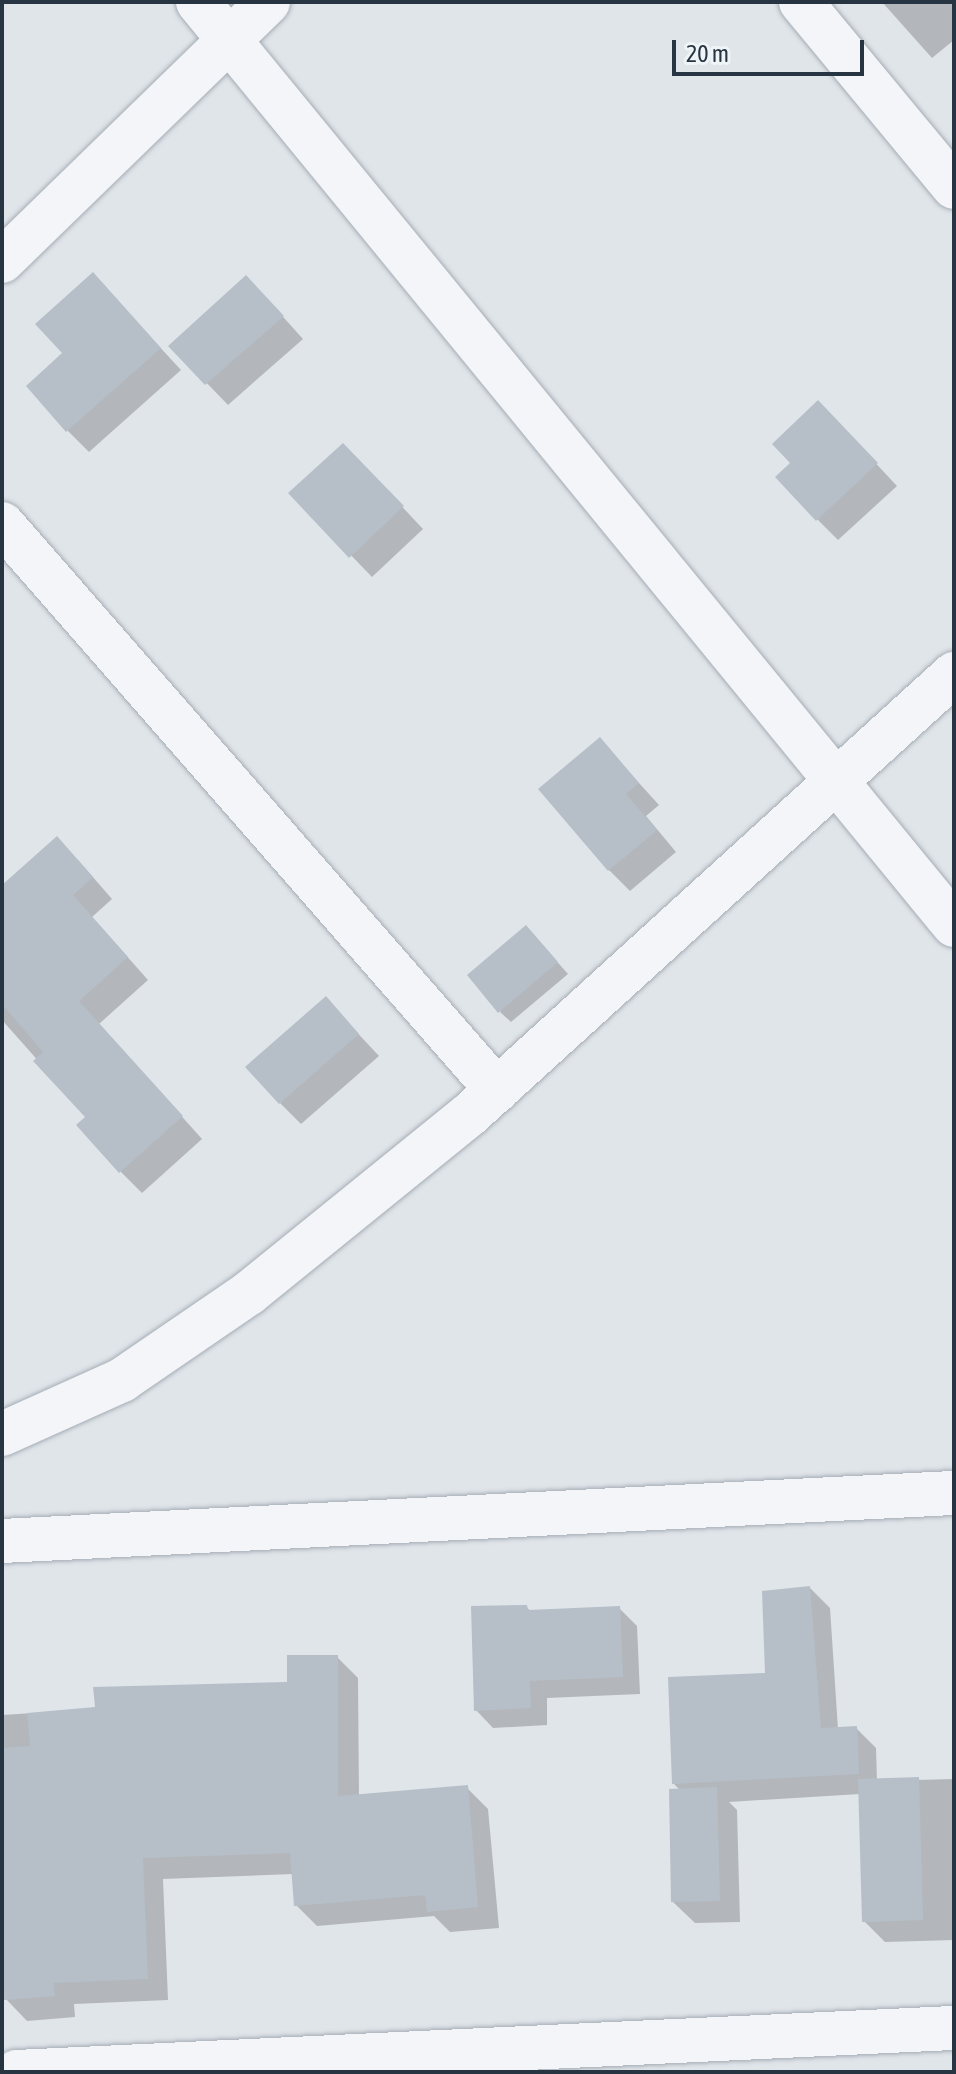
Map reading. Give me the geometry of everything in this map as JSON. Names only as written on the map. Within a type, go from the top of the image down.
[{"type":"street","points":[[198,2],[954,925]]},
{"type":"street","points":[[2,261],[268,2]]},
{"type":"street","points":[[801,2],[954,187]]},
{"type":"street","points":[[2,524],[497,1090]]},
{"type":"street","points":[[2,1434],[122,1380],[249,1293],[497,1090],[836,778],[954,674]]},
{"type":"street","points":[[2,1541],[954,1493]]},
{"type":"street","points":[[16,2072],[954,2028]]},
{"type":"building","points":[[93,272],[161,348],[66,432],[26,386],[62,353],[35,324]]},
{"type":"building","points":[[246,275],[284,316],[205,385],[168,346]]},
{"type":"building","points":[[818,400],[878,463],[816,521],[775,477],[790,463],[772,444]]},
{"type":"building","points":[[343,443],[404,506],[349,558],[288,493]]},
{"type":"building","points":[[600,737],[639,783],[626,794],[657,830],[608,871],[538,789]]},
{"type":"building","points":[[57,836],[93,877],[73,895],[128,957],[79,1001],[183,1116],[119,1173],[76,1125],[85,1117],[33,1061],[43,1052],[2,1004],[2,885]]},
{"type":"building","points":[[526,925],[558,962],[498,1013],[467,975]]},
{"type":"building","points":[[326,996],[359,1034],[279,1104],[245,1067]]},
{"type":"building","points":[[810,1586],[821,1728],[857,1726],[859,1774],[672,1784],[668,1677],[765,1673],[762,1591]]},
{"type":"building","points":[[527,1605],[528,1610],[620,1606],[623,1677],[530,1681],[531,1708],[474,1711],[471,1606]]},
{"type":"building","points":[[287,1655],[338,1655],[338,1796],[468,1785],[478,1907],[427,1912],[425,1895],[294,1906],[290,1853],[143,1858],[148,1979],[54,1983],[55,1996],[4,2000],[2,1748],[30,1746],[27,1713],[95,1707],[93,1687],[287,1682]]},
{"type":"building","points":[[919,1777],[923,1920],[862,1922],[858,1779]]},
{"type":"building","points":[[717,1787],[720,1901],[671,1902],[669,1789]]}]
